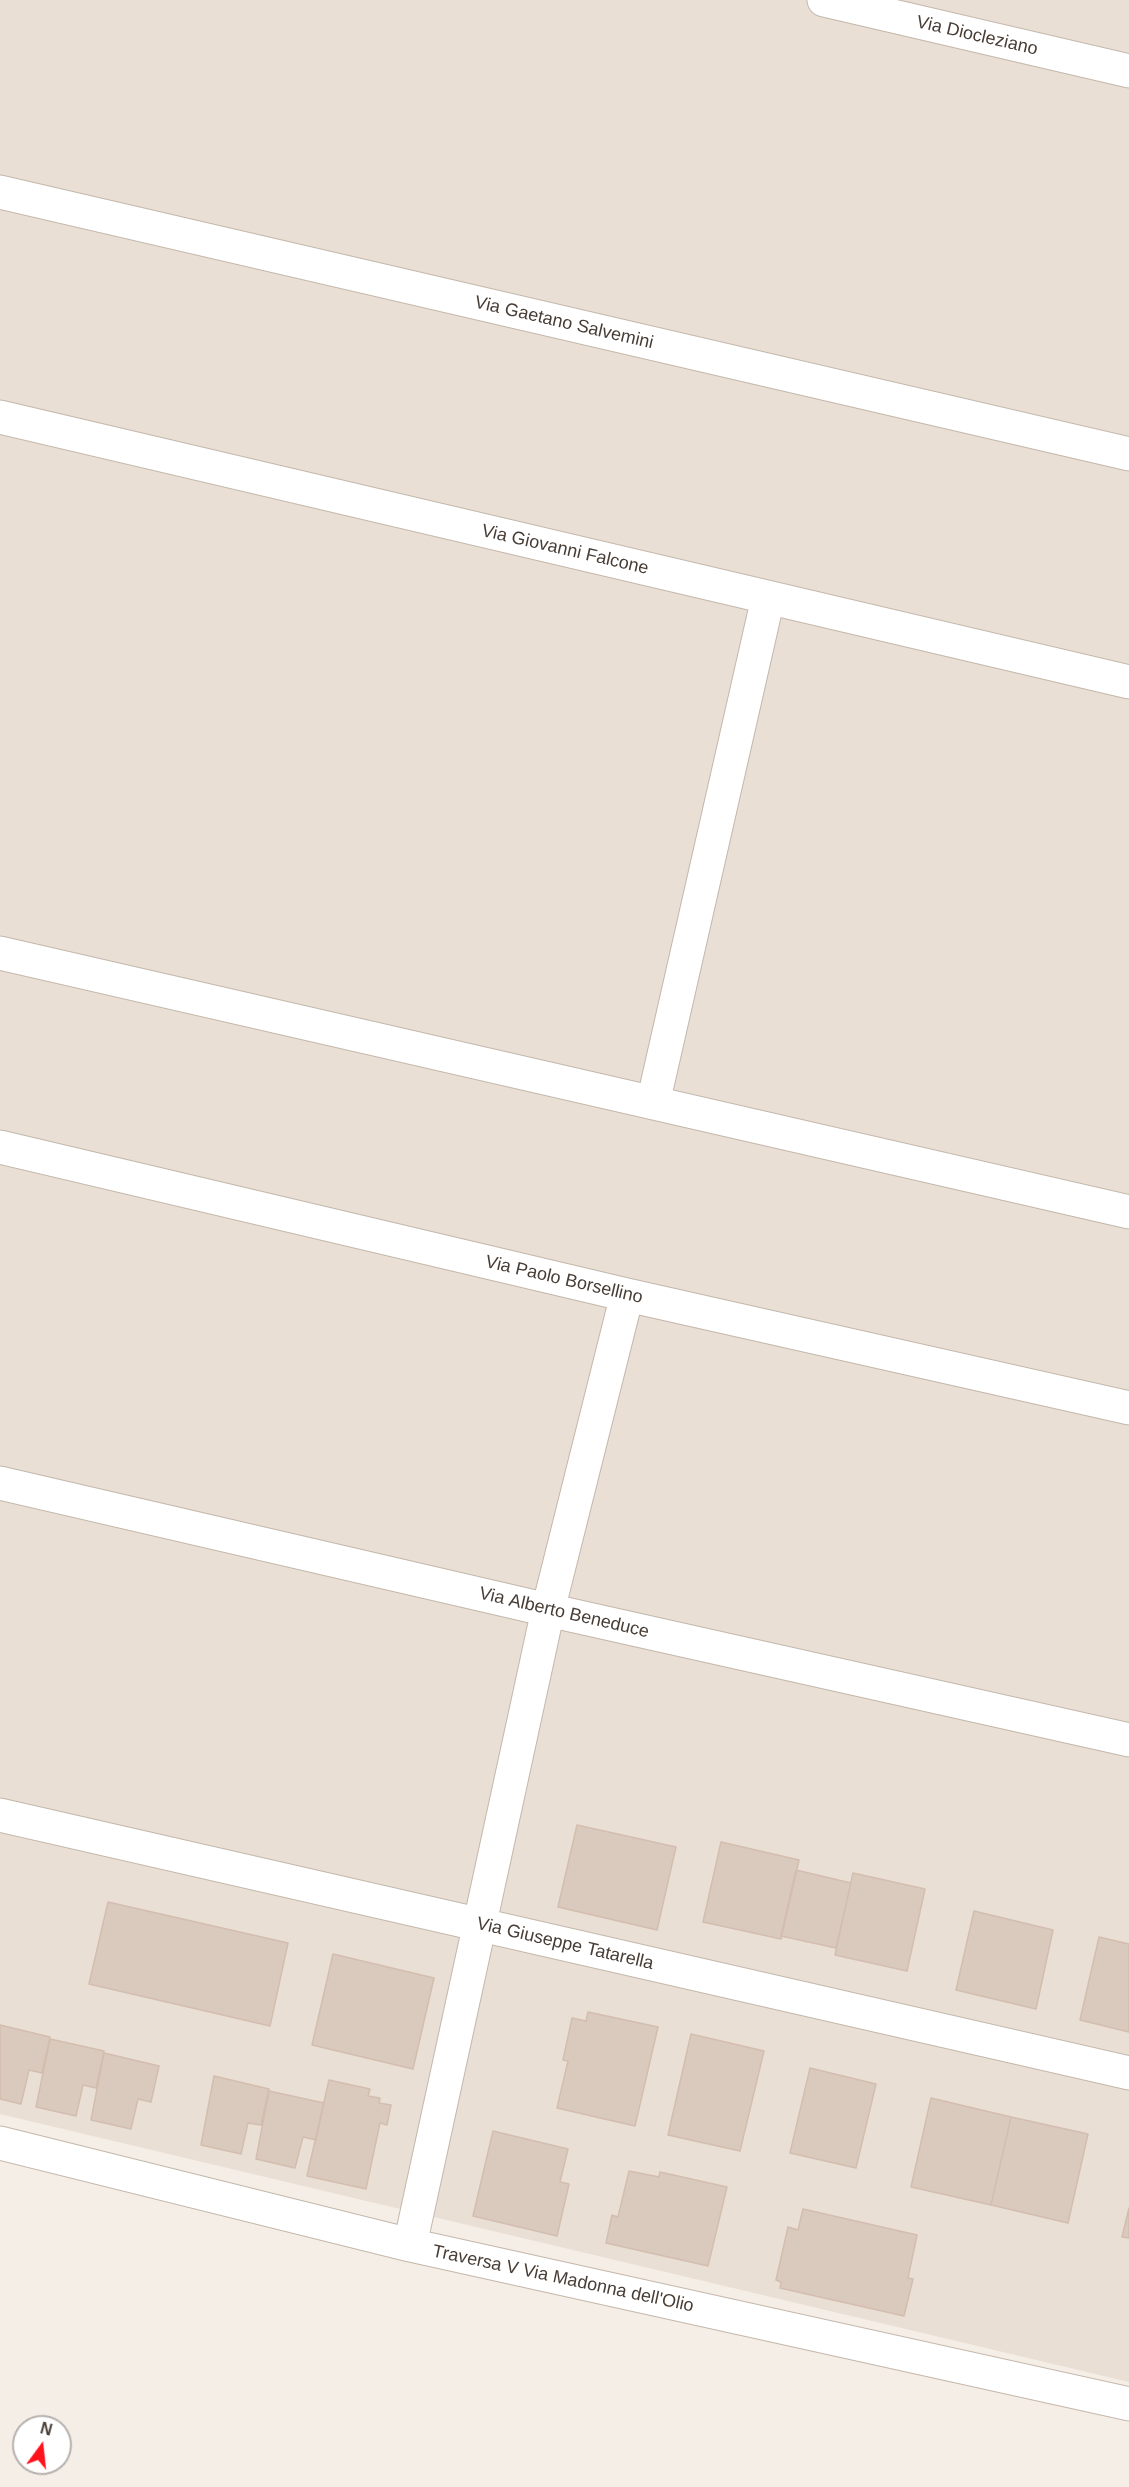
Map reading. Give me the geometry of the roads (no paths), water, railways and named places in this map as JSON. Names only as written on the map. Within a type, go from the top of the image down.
[{"type":"street","name":"Via Diocleziano","points":[[824,0],[1129,71]]},
{"type":"street","name":"Via Gaetano Salvemini","points":[[0,192],[1129,454]]},
{"type":"street","name":"Via Giovanni Falcone","points":[[0,417],[1129,682]]},
{"type":"street","points":[[653,1103],[768,598]]},
{"type":"street","points":[[0,953],[1129,1212]]},
{"type":"street","name":"Via Paolo Borsellino","points":[[0,1147],[627,1295],[1129,1408]]},
{"type":"street","points":[[410,2245],[548,1610],[627,1295]]},
{"type":"street","name":"Via Alberto Beneduce","points":[[0,1483],[548,1610],[1129,1740]]},
{"type":"street","name":"Via Giuseppe Tatarella","points":[[0,1815],[1129,2073]]},
{"type":"street","name":"Traversa V Via Madonna dell'Olio","points":[[0,2143],[410,2245],[1129,2404]]}]
